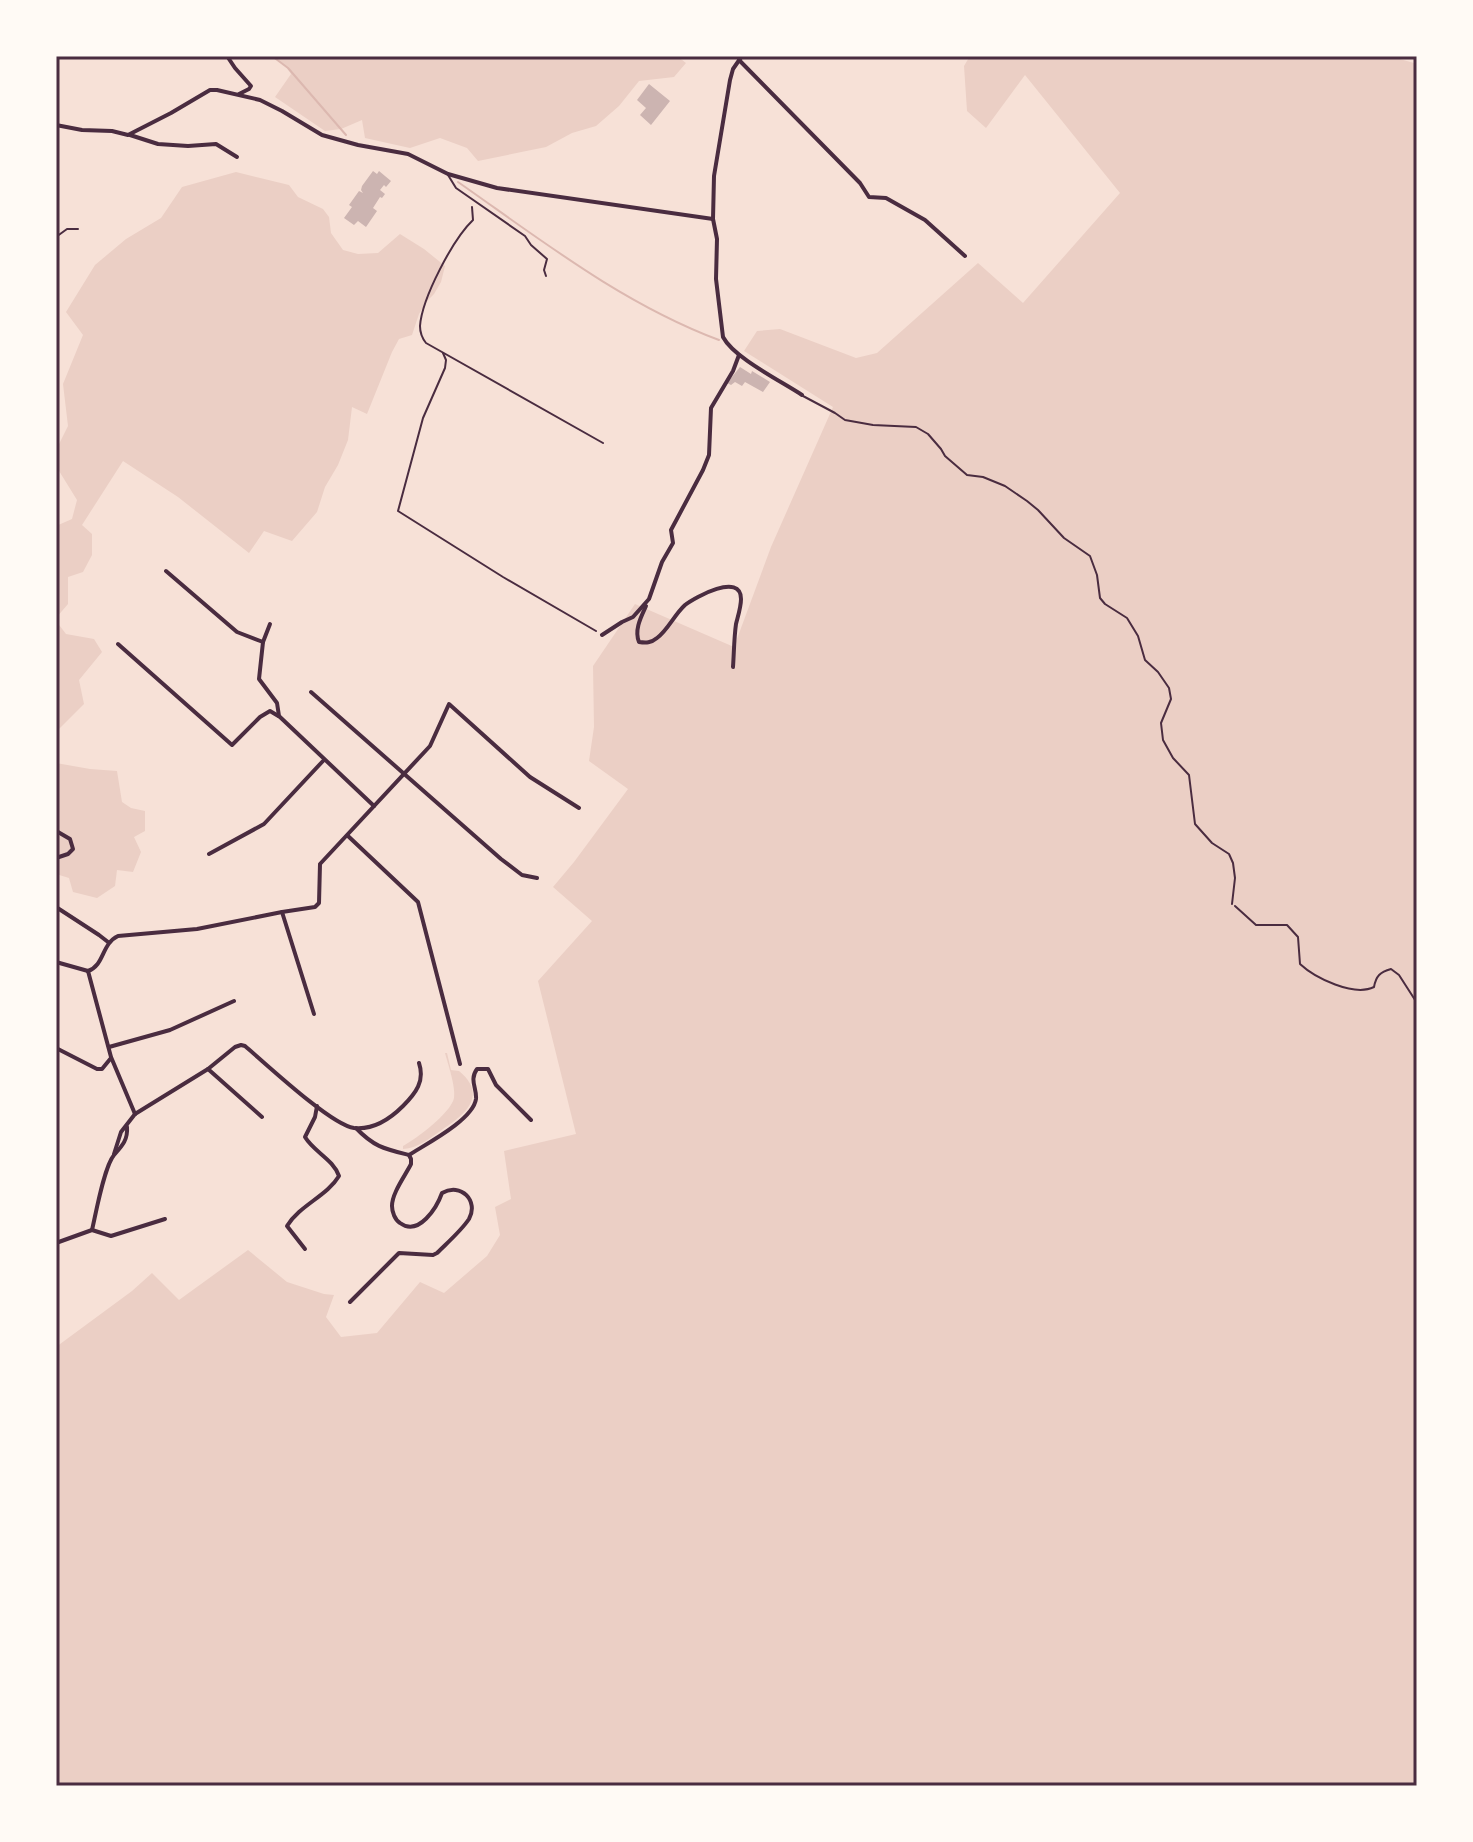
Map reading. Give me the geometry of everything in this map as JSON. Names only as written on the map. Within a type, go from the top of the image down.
[{"type":"street","points":[[227,56],[251,86],[235,95]]},
{"type":"street","points":[[802,395],[739,355],[723,337],[716,279],[714,176],[730,80],[741,58],[860,183],[869,197],[886,198],[925,220],[965,256]]},
{"type":"street","points":[[128,135],[210,90],[217,90],[260,100],[322,135],[408,154],[448,174],[497,188],[713,219]]},
{"type":"street","points":[[56,125],[112,131],[158,144],[216,144],[237,157]]},
{"type":"street","points":[[733,667],[741,597],[739,591],[732,587],[722,587],[683,607],[654,641],[639,642],[637,629],[662,562],[673,543],[671,530],[709,455],[711,408],[739,355]]},
{"type":"street","points":[[166,571],[237,632],[263,642]]},
{"type":"street","points":[[602,635],[633,617],[649,599]]},
{"type":"street","points":[[270,624],[263,642],[259,679],[277,703],[280,717]]},
{"type":"street","points":[[118,644],[232,745],[270,711],[280,717],[374,806]]},
{"type":"street","points":[[311,692],[506,863],[522,875],[537,878]]},
{"type":"street","points":[[56,962],[88,971],[95,969],[108,942],[118,936],[197,929],[315,907],[319,903],[320,864],[430,746],[449,704],[530,777],[579,808]]},
{"type":"street","points":[[209,854],[264,824],[324,760]]},
{"type":"street","points":[[56,858],[73,849],[70,839],[58,832]]},
{"type":"street","points":[[348,836],[418,902],[460,1064]]},
{"type":"street","points":[[56,907],[108,942]]},
{"type":"street","points":[[282,912],[314,1014]]},
{"type":"street","points":[[88,971],[111,1057],[135,1114]]},
{"type":"street","points":[[109,1047],[170,1030],[234,1001]]},
{"type":"street","points":[[92,1230],[108,1166],[121,1132],[135,1114],[208,1069],[235,1047],[245,1046],[329,1116],[356,1128],[370,1127],[393,1116],[412,1097],[421,1081],[419,1063]]},
{"type":"street","points":[[56,1048],[97,1069],[102,1069],[111,1057]]},
{"type":"street","points":[[208,1069],[262,1117]]},
{"type":"street","points":[[356,1128],[380,1148],[409,1155],[470,1113],[476,1098],[473,1074],[477,1069],[488,1069],[496,1085],[531,1120]]},
{"type":"street","points":[[305,1249],[287,1226],[297,1213],[339,1176],[333,1165],[305,1137],[317,1106]]},
{"type":"street","points":[[350,1302],[395,1256],[403,1252],[433,1255],[470,1217],[467,1196],[457,1189],[451,1189],[442,1193],[435,1209],[419,1224],[408,1226],[398,1222],[392,1203],[411,1164],[409,1155]]},
{"type":"street","points":[[56,1243],[92,1230],[111,1236],[165,1219]]},
{"type":"lane","points":[[448,174],[456,188],[525,236],[547,259],[546,276]]},
{"type":"lane","points":[[56,237],[67,229],[78,229]]},
{"type":"lane","points":[[802,395],[845,420],[916,427],[928,434],[945,456],[967,475],[983,477],[1005,486],[1038,510],[1064,538],[1090,556],[1097,575],[1100,598],[1127,618],[1138,636],[1145,660],[1169,688],[1171,699],[1161,723],[1163,740],[1173,758],[1189,775],[1195,824],[1212,843],[1229,854],[1233,863],[1232,904]]},
{"type":"path","points":[[470,198],[473,220],[445,259],[428,300],[420,329],[426,343],[603,443]]},
{"type":"path","points":[[443,353],[445,368],[423,418],[398,511],[602,635]]},
{"type":"path","points":[[1232,904],[1256,925],[1287,925],[1298,937],[1300,964],[1307,971],[1345,989],[1366,991],[1374,987],[1376,978],[1382,972],[1391,969],[1399,975],[1417,1003]]},
{"type":"shaded area","points":[[273,56],[677,56],[686,63],[674,77],[639,81],[619,106],[596,126],[572,133],[546,147],[478,161],[467,148],[440,138],[410,148],[365,138],[362,120],[341,129],[325,131],[275,97],[291,74]]},
{"type":"shaded area","points":[[970,56],[1389,56],[1414,63],[1417,88],[1417,1786],[56,1786],[56,1347],[152,1273],[179,1300],[248,1250],[287,1282],[334,1295],[326,1317],[341,1337],[377,1333],[420,1282],[444,1293],[487,1256],[500,1235],[495,1207],[511,1199],[504,1151],[576,1134],[538,981],[592,921],[553,887],[628,789],[589,761],[594,727],[593,666],[635,604],[734,647],[771,547],[833,407],[744,351],[757,331],[780,329],[856,358],[877,353],[978,263],[1023,303],[1120,193],[1025,75],[986,128],[967,111],[964,66]]},
{"type":"shaded area","points":[[236,172],[289,185],[298,197],[323,209],[329,217],[331,233],[343,250],[358,254],[378,253],[400,234],[445,266],[441,282],[419,314],[412,335],[399,339],[367,414],[352,407],[348,440],[325,487],[317,512],[292,541],[264,531],[249,553],[178,497],[123,461],[82,525],[92,534],[92,555],[83,572],[68,577],[68,604],[56,618],[56,526],[72,519],[77,500],[56,466],[56,450],[68,426],[63,384],[83,335],[66,312],[95,265],[126,239],[161,218],[182,187]]},
{"type":"shaded area","points":[[56,621],[66,634],[94,639],[102,652],[79,680],[84,704],[58,730],[56,737]]},
{"type":"shaded area","points":[[56,763],[117,771],[122,802],[145,811],[145,831],[134,837],[141,852],[133,872],[117,870],[115,886],[97,898],[73,892],[69,878],[56,874]]},
{"type":"shaded area","points":[[445,1053],[451,1070],[459,1071],[472,1088],[470,1103],[459,1117],[429,1139],[403,1149],[440,1118],[454,1098]]},
{"type":"building","points":[[649,84],[670,101],[651,125],[640,115],[646,108],[637,100]]},
{"type":"building","points":[[373,171],[377,174],[379,171],[391,181],[380,190],[385,194],[373,208],[377,211],[366,227],[358,221],[354,225],[344,218],[359,191],[363,193],[362,186]]},
{"type":"building","points":[[740,367],[770,382],[763,392],[745,382],[742,386],[735,382],[731,385],[727,383]]},
{"type":"waterway","points":[[272,56],[288,68],[346,135]]},
{"type":"waterway","points":[[458,182],[616,289],[719,340]]}]
